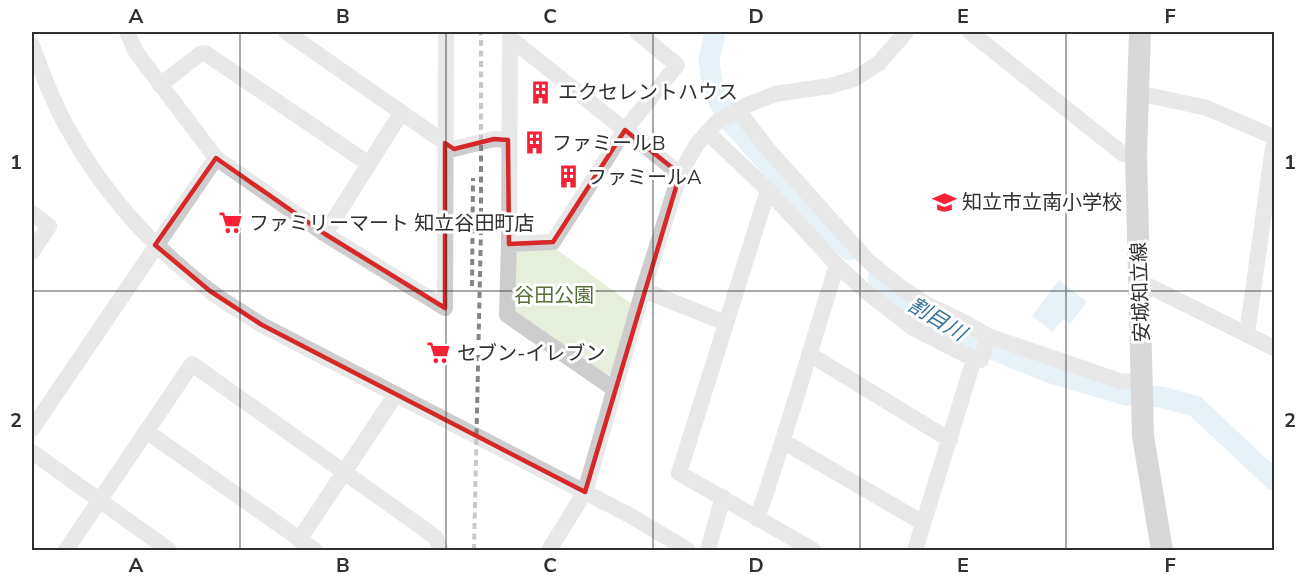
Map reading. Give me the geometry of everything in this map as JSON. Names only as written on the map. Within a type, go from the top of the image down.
[{"type":"main road","name":"安城知立線","points":[[1140,32],[1136,154],[1143,436],[1162,550]]},
{"type":"street","points":[[127,32],[136,52],[216,158],[325,234],[445,308],[446,32]]},
{"type":"street","points":[[286,32],[454,149],[494,139],[508,140]]},
{"type":"street","points":[[509,244],[553,242],[625,130],[677,64],[638,32]]},
{"type":"street","points":[[549,550],[585,492],[643,290],[680,174],[692,151],[712,127],[734,111],[775,94],[830,86],[854,79],[879,63],[906,32]]},
{"type":"street","points":[[970,32],[1123,154],[1136,154]]},
{"type":"street","points":[[510,34],[680,174]]},
{"type":"street","points":[[510,34],[507,315],[614,389]]},
{"type":"street","points":[[32,45],[67,128],[112,196],[155,245],[210,291],[262,325],[585,492],[688,550]]},
{"type":"street","points":[[160,85],[200,54],[206,53],[369,164]]},
{"type":"street","points":[[1138,93],[1207,108],[1275,139],[1269,214],[1246,334]]},
{"type":"street","points":[[734,111],[868,261],[926,304],[988,336],[1120,381],[1143,383]]},
{"type":"street","points":[[325,234],[401,113]]},
{"type":"street","points":[[712,127],[837,265],[864,290],[913,328],[978,359]]},
{"type":"street","points":[[32,429],[216,158]]},
{"type":"street","points":[[768,190],[679,472],[813,550]]},
{"type":"street","points":[[32,213],[50,226],[32,252]]},
{"type":"street","points":[[758,519],[837,265]]},
{"type":"street","points":[[1139,285],[1158,290],[1275,348]]},
{"type":"street","points":[[643,290],[726,323]]},
{"type":"street","points":[[915,550],[950,440],[988,336]]},
{"type":"street","points":[[809,354],[950,440]]},
{"type":"street","points":[[66,550],[192,364],[344,474],[428,531],[436,538],[441,550]]},
{"type":"street","points":[[299,540],[396,394]]},
{"type":"street","points":[[146,431],[315,550]]},
{"type":"street","points":[[784,441],[923,523]]},
{"type":"street","points":[[32,452],[170,550]]},
{"type":"street","points":[[708,550],[723,497]]},
{"type":"highlighted area","points":[[625,130],[680,174],[585,492],[262,325],[210,291],[155,245],[216,158],[325,234],[445,308],[445,143],[454,149],[494,139],[508,140],[509,244],[553,242]]},
{"type":"green space","name":"谷田公園","points":[[517,248],[556,249],[633,305],[612,374],[604,376],[513,310]]},
{"type":"water","points":[[1059,280],[1087,302],[1070,324],[1063,319],[1053,332],[1032,316]]},
{"type":"waterway","name":"割目川","points":[[715,32],[709,61],[713,89],[728,119],[803,203],[849,250]]},
{"type":"waterway","name":"割目川","points":[[878,278],[911,306],[943,327],[1051,373],[1126,395],[1161,397],[1195,406],[1274,480]]},
{"type":"railway","points":[[474,550],[481,229],[481,32]]},
{"type":"railway","points":[[472,286],[473,178]]},
{"type":"place","name":"エクセレントハウス","points":[[540,92]]},
{"type":"place","name":"ファミールB","points":[[534,143]]},
{"type":"place","name":"ファミールA","points":[[569,177]]},
{"type":"place","name":"知立市立南小学校","points":[[944,202]]},
{"type":"place","name":"ファミリーマート 知立谷田町店","points":[[231,223]]},
{"type":"place","name":"セブン-イレブン","points":[[439,353]]}]
